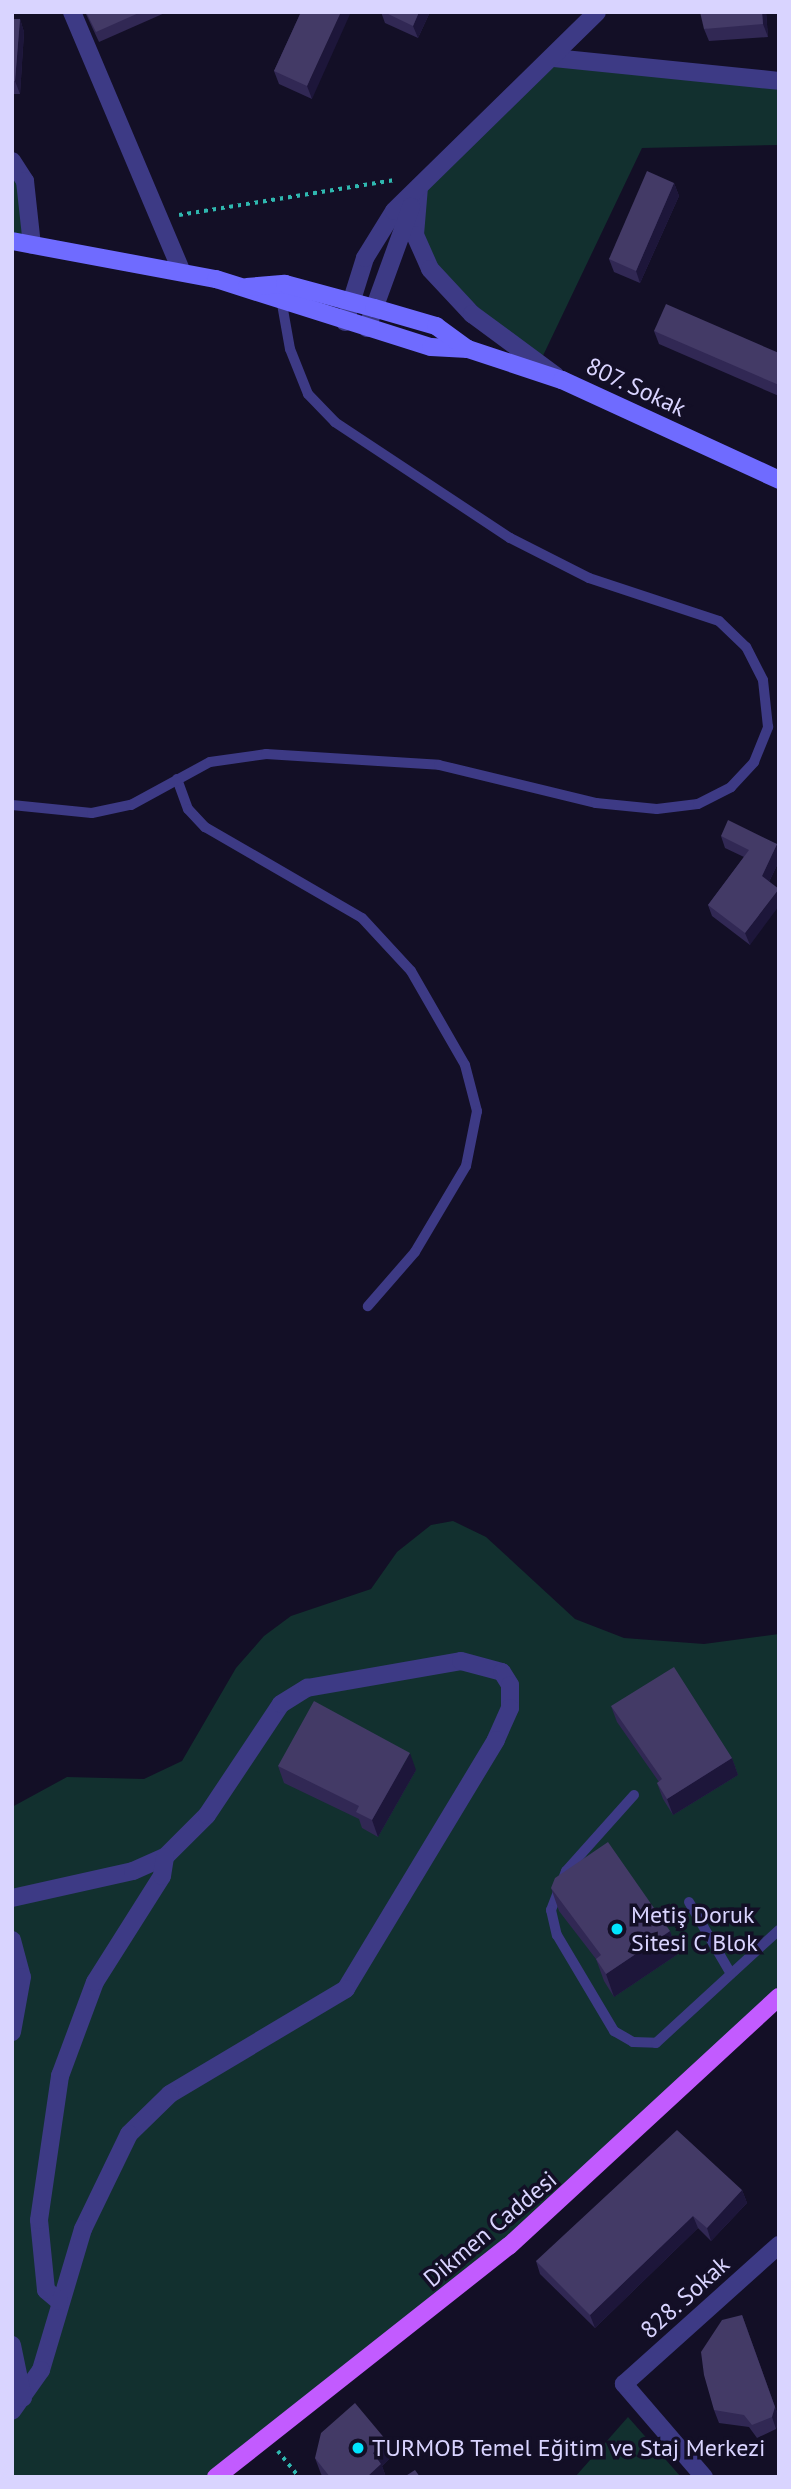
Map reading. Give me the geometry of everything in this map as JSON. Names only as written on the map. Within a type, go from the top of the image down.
[{"type":"main road","name":"807. Sokak","points":[[12,242],[182,272],[244,288],[282,304],[431,347],[468,349],[562,380],[779,480]]},
{"type":"main road","name":"807. Sokak","points":[[244,288],[285,284],[374,308],[436,326],[468,349]]},
{"type":"main road","name":"Dikmen Caddesi","points":[[216,2477],[547,2213],[779,1997]]},
{"type":"street","points":[[72,12],[182,272]]},
{"type":"street","points":[[345,322],[377,234],[419,187],[554,58],[597,12]]},
{"type":"street","points":[[554,58],[779,81]]},
{"type":"street","points":[[12,161],[24,181],[32,245]]},
{"type":"street","points":[[367,328],[419,187]]},
{"type":"street","points":[[419,187],[415,235],[430,269],[472,314],[562,380]]},
{"type":"street","points":[[12,1898],[133,1871],[165,1857],[207,1815],[281,1704],[307,1688],[461,1661],[502,1672],[510,1685],[510,1708],[496,1740],[359,1974],[334,1998],[225,2059],[147,2113],[100,2189],[59,2301],[45,2358],[18,2404]]},
{"type":"street","points":[[59,2301],[46,2290],[39,2220],[60,2076],[95,1982],[162,1876],[165,1857]]},
{"type":"street","points":[[12,1940],[23,1977],[12,2032]]},
{"type":"street","name":"828. Sokak","points":[[704,2477],[624,2385],[779,2245]]},
{"type":"street","points":[[12,2344],[18,2404]]},
{"type":"lane","points":[[12,805],[92,813],[131,805],[210,762],[266,754],[348,757],[439,765],[596,803],[657,809],[698,804],[731,787],[754,762],[768,727],[763,680],[746,647],[719,621],[589,578],[510,538],[335,422],[308,394],[290,349],[282,304]]},
{"type":"lane","points":[[177,779],[188,809],[205,827],[362,918],[411,971],[466,1065],[477,1111],[466,1166],[415,1252],[368,1306]]},
{"type":"lane","points":[[634,1796],[559,1880],[551,1910],[557,1935],[614,2031],[633,2042],[656,2043],[779,1930]]},
{"type":"lane","points":[[689,1902],[730,1974]]},
{"type":"path","points":[[159,218],[433,174]]},
{"type":"path","points":[[267,2437],[299,2477]]},
{"type":"green space","points":[[554,58],[779,81],[779,145],[642,148],[539,364],[422,255],[419,187]]},
{"type":"green space","points":[[12,161],[32,245],[12,241]]},
{"type":"green space","points":[[453,1521],[486,1537],[575,1619],[624,1638],[704,1644],[779,1634],[779,1997],[594,2172],[216,2477],[12,2477],[12,1807],[67,1777],[144,1779],[182,1761],[236,1668],[264,1636],[291,1616],[371,1589],[397,1552],[431,1525]]},
{"type":"green space","points":[[628,2417],[681,2477],[575,2477]]},
{"type":"building","points":[[86,12],[141,12],[96,32]]},
{"type":"building","points":[[301,12],[341,12],[307,86],[274,71]]},
{"type":"building","points":[[384,12],[419,12],[413,26]]},
{"type":"building","points":[[700,12],[762,12],[763,24],[704,29]]},
{"type":"building","points":[[12,19],[20,19],[15,81],[12,81]]},
{"type":"building","points":[[647,171],[674,183],[636,271],[609,259]]},
{"type":"building","points":[[666,304],[779,353],[779,385],[654,331]]},
{"type":"building","points":[[728,820],[777,844],[762,876],[779,889],[745,933],[708,905],[749,850],[721,836]]},
{"type":"building","points":[[674,1667],[732,1758],[667,1799],[657,1783],[662,1779],[611,1706]]},
{"type":"building","points":[[314,1701],[410,1753],[372,1820],[356,1812],[359,1806],[278,1766]]},
{"type":"building","name":"Metiş Doruk Sitesi C Blok","points":[[608,1842],[670,1931],[606,1974],[596,1959],[601,1955],[551,1888],[555,1878]]},
{"type":"building","points":[[677,2130],[742,2190],[707,2228],[693,2216],[590,2315],[536,2261]]},
{"type":"building","points":[[742,2315],[775,2407],[772,2417],[752,2425],[744,2415],[714,2410],[704,2375],[701,2352],[722,2320]]},
{"type":"building","name":"TURMOB Temel Eğitim ve Staj Merkezi","points":[[355,2403],[386,2440],[373,2453],[381,2464],[367,2477],[330,2477],[315,2458],[321,2433]]},
{"type":"building","points":[[415,2470],[420,2477],[404,2477]]},
{"type":"place","name":"Metiş Doruk Sitesi C Blok","points":[[617,1929]]},
{"type":"place","name":"TURMOB Temel Eğitim ve Staj Merkezi","points":[[358,2448]]}]
